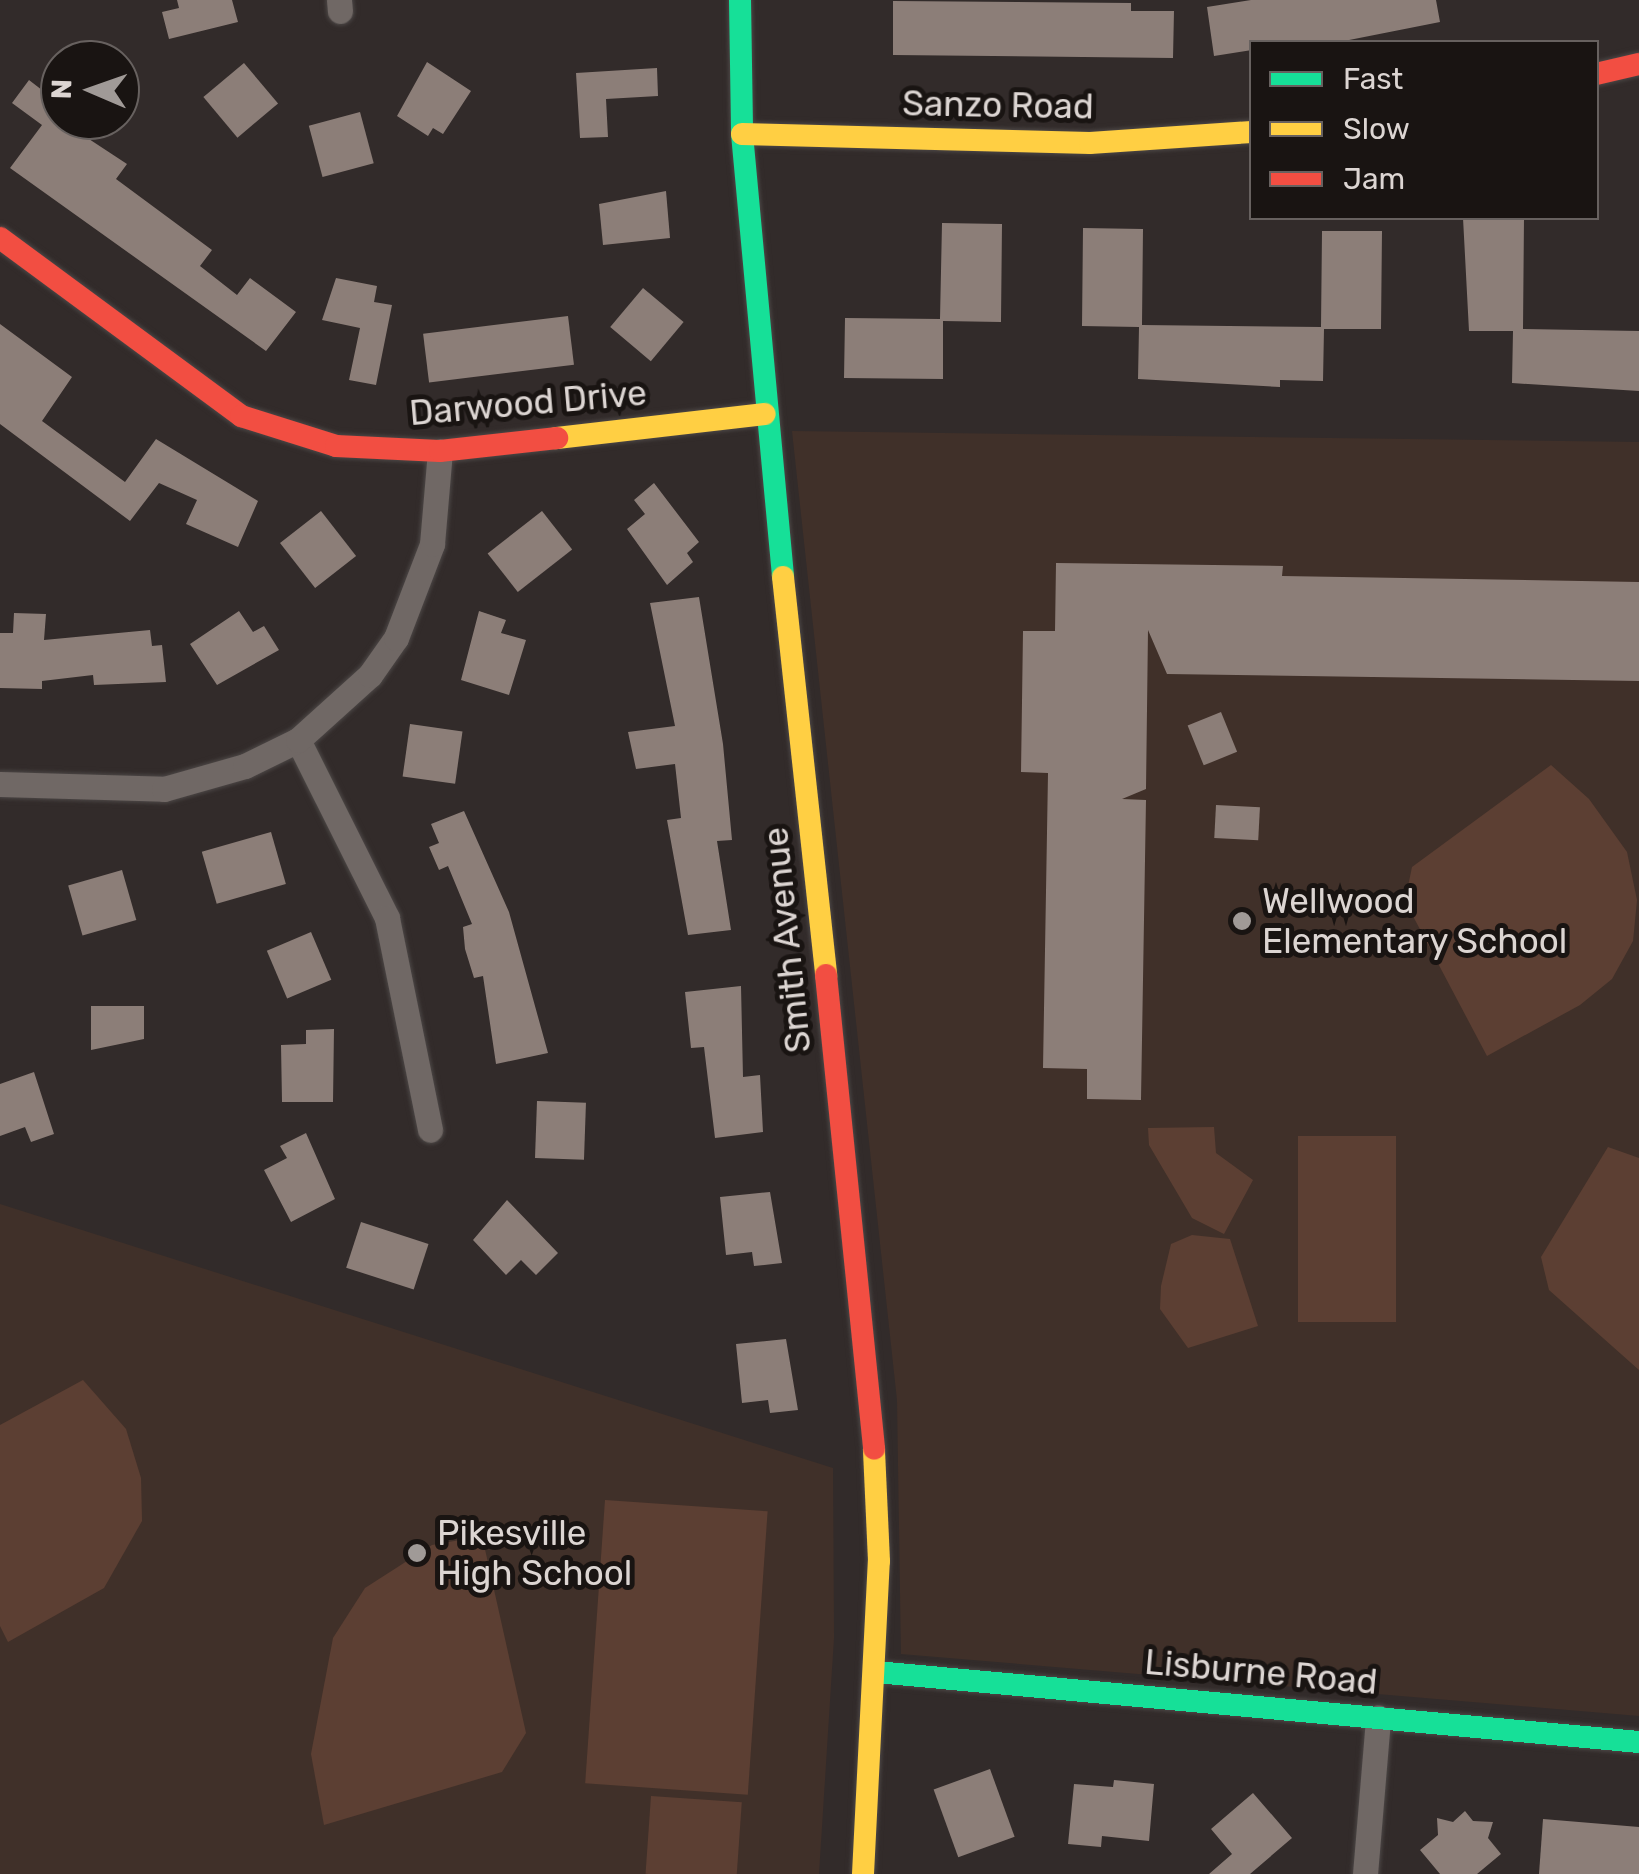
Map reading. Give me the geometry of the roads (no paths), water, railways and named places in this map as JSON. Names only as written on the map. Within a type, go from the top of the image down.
[{"type":"street","name":"Smith Avenue","points":[[740,0],[742,134],[765,414],[871,1392],[876,1672],[863,1874]]},
{"type":"street","points":[[1599,73],[1639,64]]},
{"type":"street","name":"Sanzo Road","points":[[742,134],[1090,143],[1249,132]]},
{"type":"street","name":"Darwood Drive","points":[[0,238],[242,416],[336,446],[440,451],[765,414]]},
{"type":"street","points":[[0,784],[164,789],[245,766],[298,740],[358,687],[396,638],[432,544],[440,451]]},
{"type":"street","points":[[298,740],[387,918],[430,1130]]},
{"type":"street","name":"Lisburne Road","points":[[876,1672],[1639,1742]]},
{"type":"street","points":[[1365,1874],[1378,1718]]},
{"type":"place","name":"Wellwood Elementary School","points":[[1242,921]]},
{"type":"place","name":"Pikesville High School","points":[[417,1553]]}]
